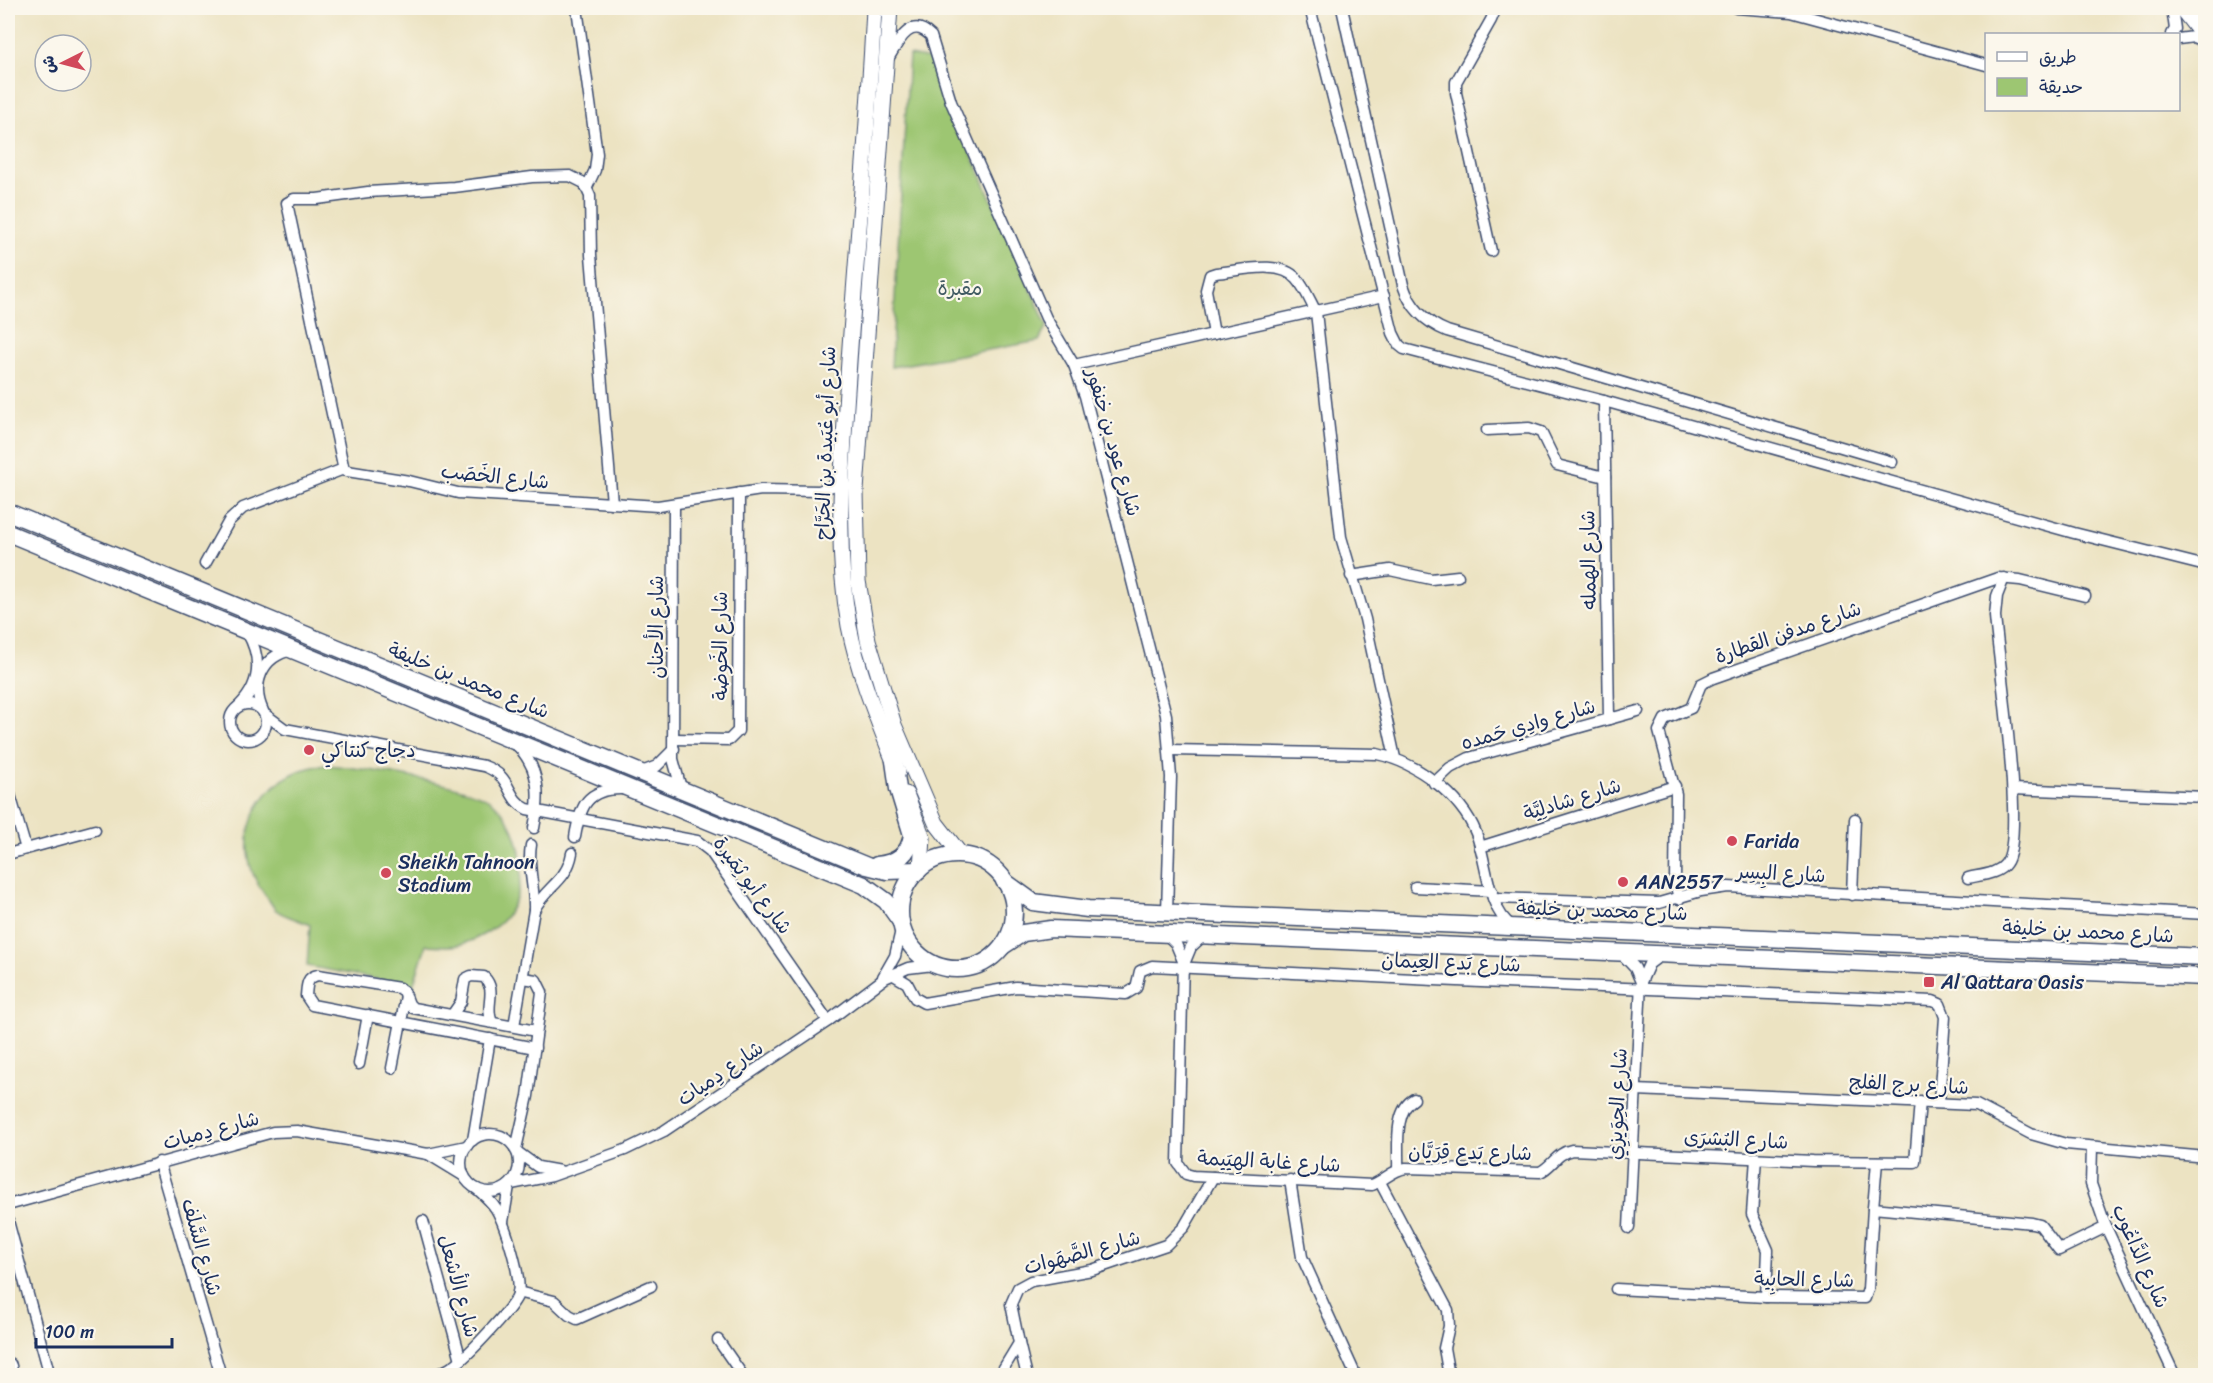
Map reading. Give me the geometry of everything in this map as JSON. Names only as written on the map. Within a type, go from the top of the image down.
[{"type":"main road","name":"شارع أبو عُبَيدة بن الجَرَّاح","points":[[874,8],[841,476],[840,510],[844,596],[854,648],[869,701],[923,838],[920,869]]},
{"type":"main road","name":"شارع أبو عُبَيدة بن الجَرَّاح","points":[[890,8],[856,491],[858,580],[868,640],[891,716],[936,823],[961,855]]},
{"type":"main road","points":[[2181,8],[2205,42]]},
{"type":"main road","name":"شارع محمد بن خليفة","points":[[8,512],[867,866],[887,871],[920,869]]},
{"type":"main road","name":"شارع محمد بن خليفة","points":[[8,532],[864,885],[886,901],[901,924]]},
{"type":"main road","points":[[867,866],[897,861],[911,843],[912,828],[898,789],[894,761]]},
{"type":"main road","points":[[961,855],[986,863],[1005,881],[1012,897],[1014,914],[1011,931],[1003,946],[989,960],[971,968],[952,969],[933,964],[914,949],[901,924],[903,894],[920,869],[946,856],[961,855]]},
{"type":"main road","name":"شارع محمد بن خليفة","points":[[1005,881],[1023,896],[1045,905],[1516,928],[2205,957]]},
{"type":"main road","name":"شارع محمد بن خليفة","points":[[1003,946],[1023,933],[1037,929],[1207,933],[2205,977]]},
{"type":"main road","points":[[8,1366],[10,1376]]},
{"type":"street","points":[[577,8],[597,154],[596,170],[587,187],[612,503]]},
{"type":"street","points":[[1310,8],[1395,339],[1404,349],[1604,401],[2074,533],[2205,566]]},
{"type":"street","points":[[1342,8],[1403,285],[1410,302],[1422,317],[1447,331],[1892,462]]},
{"type":"street","points":[[1491,251],[1456,93],[1456,82],[1496,8]]},
{"type":"street","points":[[1736,8],[1792,10],[1985,65]]},
{"type":"street","points":[[2172,8],[2175,28],[2172,33]]},
{"type":"street","name":"شارع عود بن خنفور","points":[[886,62],[904,33],[910,29],[916,27],[925,30],[931,36],[940,75],[955,113],[1046,318],[1074,365],[1138,600],[1166,715],[1170,750],[1167,912]]},
{"type":"street","points":[[2180,39],[2194,37],[2205,42]]},
{"type":"street","points":[[344,470],[287,203],[294,199],[443,188],[532,177],[570,176],[580,180],[587,187]]},
{"type":"street","points":[[1214,334],[1206,290],[1210,275],[1216,273],[1277,268],[1287,270],[1298,279],[1316,312],[1341,537],[1370,641],[1395,758]]},
{"type":"street","points":[[1074,365],[1384,296]]},
{"type":"street","name":"شارع الهمله","points":[[1604,401],[1609,719]]},
{"type":"street","points":[[1487,430],[1529,428],[1541,432],[1557,465],[1605,477]]},
{"type":"street","name":"شارع الخَصَب","points":[[205,564],[229,521],[243,508],[327,473],[344,470],[409,481],[458,493],[612,503],[674,505],[739,493],[772,490],[819,491]]},
{"type":"street","points":[[819,491],[832,486],[841,476]]},
{"type":"street","points":[[819,491],[831,498],[840,510]]},
{"type":"street","name":"شارع الخَوضة","points":[[674,744],[729,740],[738,731],[739,493]]},
{"type":"street","name":"شارع الأجنان","points":[[674,505],[674,769],[681,788]]},
{"type":"street","points":[[1351,576],[1390,570],[1431,579],[1458,576]]},
{"type":"street","points":[[1968,878],[1999,870],[2009,860],[2013,789],[1995,616],[1997,596],[2004,578]]},
{"type":"street","name":"شارع مدفن القطارة","points":[[1679,899],[1675,882],[1675,786],[1660,738],[1660,724],[1671,716],[1691,708],[1695,703],[1698,690],[1706,680],[1983,583],[2004,578],[2085,596]]},
{"type":"street","points":[[247,632],[257,655],[257,678],[257,696],[266,724],[261,735],[246,740],[234,733],[230,718],[251,692],[257,678],[272,657],[292,650]]},
{"type":"street","points":[[239,706],[252,704],[264,713]]},
{"type":"street","name":"شارع وادِي حَمده","points":[[1434,783],[1450,768],[1469,758],[1638,711]]},
{"type":"street","name":"شارع أبو ثِمَيرة","points":[[264,713],[285,729]]},
{"type":"street","name":"شارع أبو ثِمَيرة","points":[[261,735],[285,729],[484,766],[505,778],[520,806],[537,812],[690,839],[704,845],[828,1022]]},
{"type":"street","points":[[512,739],[528,757],[545,799],[558,811],[575,810],[598,793],[629,789]]},
{"type":"street","points":[[642,772],[657,766],[674,744]]},
{"type":"street","points":[[1170,750],[1364,753],[1395,758],[1434,783],[1453,798],[1466,814],[1480,847],[1492,894],[1505,921],[1516,928]]},
{"type":"street","points":[[534,828],[537,812],[537,782]]},
{"type":"street","name":"شارع شادلِيَّة","points":[[1480,847],[1675,786]]},
{"type":"street","points":[[8,788],[26,849]]},
{"type":"street","points":[[2013,789],[2205,797]]},
{"type":"street","points":[[574,837],[582,805]]},
{"type":"street","name":"شارع البِسِر","points":[[1852,895],[1855,819]]},
{"type":"street","points":[[8,854],[95,830]]},
{"type":"street","points":[[513,1026],[534,910],[528,861],[531,845]]},
{"type":"street","points":[[534,910],[544,894],[569,869],[572,854]]},
{"type":"street","points":[[531,876],[544,884],[558,882]]},
{"type":"street","name":"شارع البِسِر","points":[[1415,887],[1465,888],[1492,894],[1659,903],[1701,891],[1728,887],[2205,914]]},
{"type":"street","points":[[1475,926],[1490,917],[1492,894]]},
{"type":"street","name":"شارع دِميات","points":[[879,982],[895,956],[901,924]]},
{"type":"street","name":"شارع غابة الهِيَيمة","points":[[1162,932],[1179,949],[1184,967],[1178,1163],[1186,1174],[1364,1185],[1380,1182]]},
{"type":"street","name":"شارع غابة الهِيَيمة","points":[[1184,967],[1191,947],[1207,933]]},
{"type":"street","points":[[1619,952],[1631,962],[1641,985]]},
{"type":"street","points":[[1641,985],[1649,964],[1666,953]]},
{"type":"street","name":"شارع دِميات","points":[[510,1185],[526,1183],[567,1171],[625,1150],[664,1131],[828,1022],[879,982],[892,974],[916,966],[933,964]]},
{"type":"street","name":"شارع بَدع العِيمان","points":[[892,974],[907,983],[917,1000],[927,1003],[1016,987],[1126,994],[1136,988],[1143,968],[1184,967],[1434,981],[1641,985],[1933,1001],[1940,1004],[1945,1017],[1940,1102]]},
{"type":"street","points":[[535,1048],[312,1005],[306,996],[309,979],[318,975],[402,989],[413,1008],[536,1031]]},
{"type":"street","points":[[452,1015],[461,1002],[465,979],[471,976],[484,977],[491,990],[488,1012],[492,1022]]},
{"type":"street","points":[[503,1226],[510,1185],[519,1168],[516,1150],[535,1048],[541,988],[532,978],[523,978]]},
{"type":"street","name":"شارع الحِوَيزِي","points":[[1629,1228],[1641,985]]},
{"type":"street","points":[[392,1068],[406,996]]},
{"type":"street","points":[[359,1064],[368,1016]]},
{"type":"street","points":[[432,1376],[449,1370],[461,1360],[514,1302],[518,1292],[517,1273],[503,1226],[493,1205],[464,1176],[463,1155],[470,1143],[490,1039]]},
{"type":"street","name":"شارع برج الفلج","points":[[1636,1090],[1920,1101],[1985,1107],[2031,1134],[2066,1144],[2205,1157]]},
{"type":"street","points":[[1398,1169],[1401,1113],[1406,1104],[1414,1099]]},
{"type":"street","name":"شارع البُشرَى","points":[[1558,1156],[1572,1150],[1633,1151],[1756,1158],[1915,1162],[1920,1101]]},
{"type":"street","name":"شارع دِميات","points":[[8,1204],[262,1134],[285,1131],[428,1154],[464,1176]]},
{"type":"street","points":[[470,1143],[480,1136],[496,1135],[504,1138],[516,1150]]},
{"type":"street","name":"شارع دِميات","points":[[428,1154],[470,1143]]},
{"type":"street","name":"شارع الدَّاعُوب","points":[[2092,1147],[2091,1184],[2106,1227],[2175,1376]]},
{"type":"street","name":"شارع دِميات","points":[[516,1150],[538,1167],[567,1171]]},
{"type":"street","name":"شارع بَدع قِرَيَّان","points":[[1380,1182],[1398,1169],[1534,1173],[1546,1169],[1558,1156]]},
{"type":"street","points":[[1756,1158],[1752,1214],[1768,1250],[1766,1297]]},
{"type":"street","name":"شارع السَّلَف","points":[[159,1162],[220,1376]]},
{"type":"street","points":[[1877,1162],[1873,1208],[2032,1222],[2040,1225],[2059,1250],[2106,1227]]},
{"type":"street","name":"شارع الصَّهَوات","points":[[1019,1343],[1011,1304],[1018,1288],[1031,1281],[1092,1270],[1166,1245],[1184,1227],[1213,1177]]},
{"type":"street","points":[[1290,1180],[1302,1257],[1356,1376]]},
{"type":"street","points":[[1380,1182],[1448,1310],[1449,1326],[1444,1348],[1449,1376]]},
{"type":"street","points":[[477,1189],[493,1192],[510,1185]]},
{"type":"street","name":"شارع الحابِية","points":[[1616,1289],[1766,1297],[1865,1298],[1868,1288],[1873,1208]]},
{"type":"street","points":[[8,1221],[50,1376]]},
{"type":"street","name":"شارع الأشعل","points":[[423,1221],[461,1360]]},
{"type":"street","points":[[518,1292],[554,1301],[568,1315],[577,1318],[651,1286]]},
{"type":"street","points":[[718,1341],[743,1376]]},
{"type":"street","points":[[999,1376],[1019,1343]]},
{"type":"street","points":[[1019,1343],[1027,1376]]},
{"type":"green space","name":"مقبرة","points":[[909,55],[930,59],[1047,326],[1039,341],[891,367]]},
{"type":"green space","name":"Sheikh Tahnoon Stadium","points":[[327,765],[416,778],[464,790],[495,804],[513,830],[521,862],[521,878],[518,894],[511,908],[498,925],[472,940],[454,946],[426,945],[413,986],[307,966],[310,925],[276,910],[253,874],[248,852],[249,831],[255,811],[267,794],[283,779],[303,770]]},
{"type":"place","name":"دجاج كنتاكي","points":[[309,750]]},
{"type":"place","name":"Farida","points":[[1732,841]]},
{"type":"place","name":"Sheikh Tahnoon Stadium","points":[[386,873]]},
{"type":"place","name":"AAN2557","points":[[1623,882]]},
{"type":"place","name":"Al Qattara Oasis","points":[[1929,982]]}]
